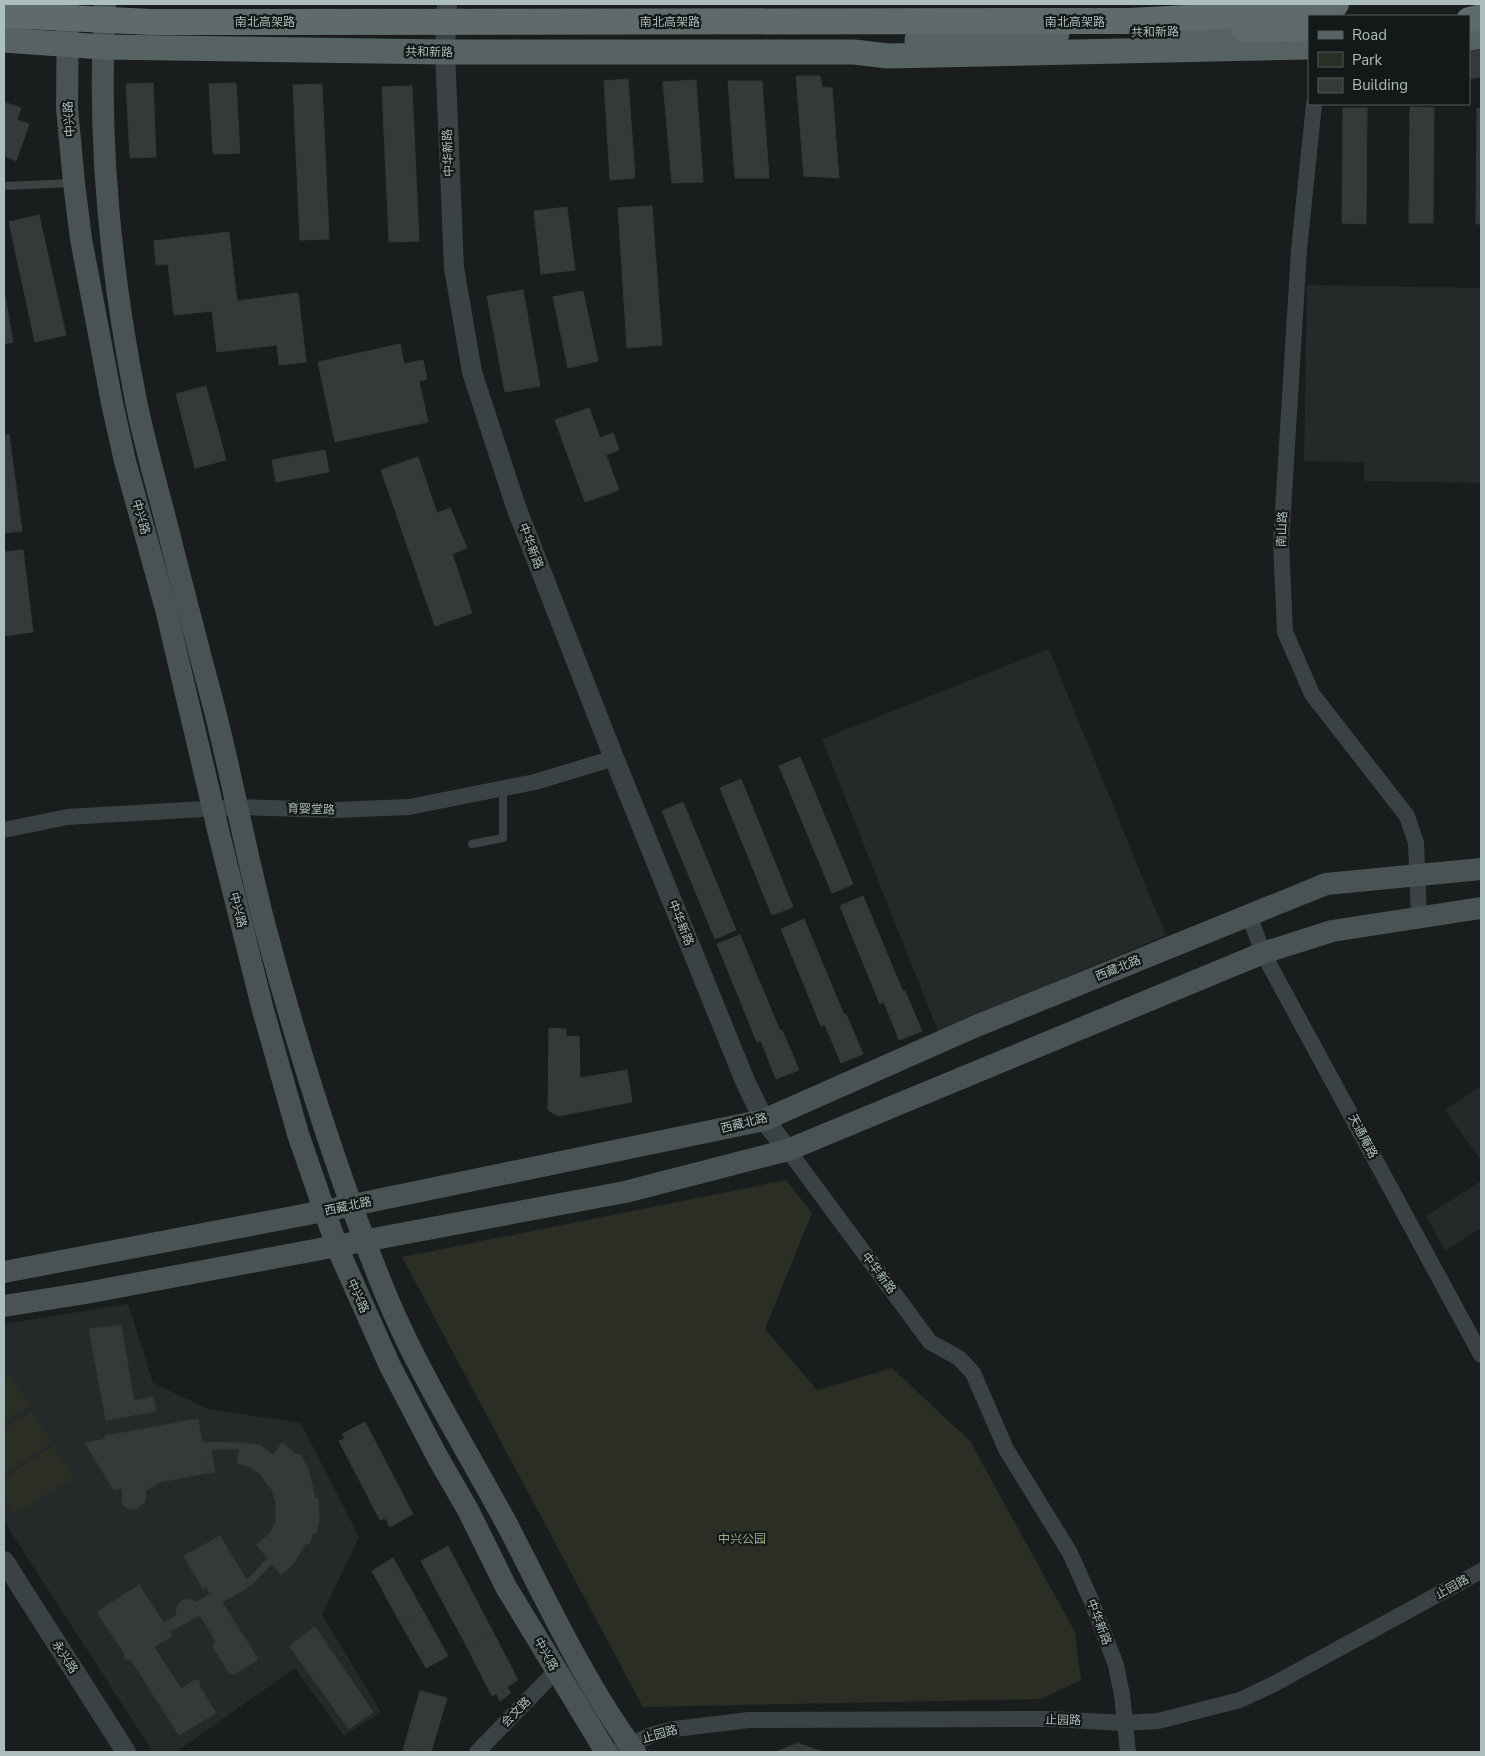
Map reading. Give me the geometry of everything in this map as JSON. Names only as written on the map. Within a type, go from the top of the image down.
[{"type":"highway","name":"南北高架路","points":[[4,15],[152,22],[1130,21],[1226,16],[1336,4]]},
{"type":"highway","points":[[1130,21],[1221,30],[1308,27]]},
{"type":"main road","name":"中兴路","points":[[68,4],[66,46],[68,108],[74,183],[81,240],[112,403],[125,461],[166,609],[263,1010],[298,1134],[324,1212],[353,1287],[399,1382],[438,1458],[468,1510],[506,1587],[606,1752]]},
{"type":"main road","name":"中兴路","points":[[105,4],[102,47],[102,107],[111,238],[135,399],[238,807],[270,942],[324,1126],[365,1242],[414,1356],[626,1750]]},
{"type":"main road","points":[[1466,15],[1481,12]]},
{"type":"main road","name":"共和新路","points":[[854,52],[886,42],[986,35],[1308,27]]},
{"type":"main road","points":[[1268,29],[1308,47]]},
{"type":"main road","name":"共和新路","points":[[4,40],[66,46],[102,47],[445,52],[854,52],[888,56],[1308,47]]},
{"type":"main road","name":"西藏北路","points":[[4,1272],[324,1212],[764,1120],[974,1027],[1326,884],[1481,869]]},
{"type":"main road","points":[[4,1306],[86,1294],[626,1192],[788,1150],[1263,953],[1332,931],[1419,916],[1481,908]]},
{"type":"street","name":"中华新路","points":[[447,4],[445,52],[454,268],[472,372],[516,507],[614,758],[745,1081],[764,1120],[930,1342],[943,1351],[959,1358],[973,1373],[1006,1449],[1070,1553],[1091,1600],[1116,1665],[1122,1695],[1128,1752]]},
{"type":"street","name":"南山路","points":[[1314,105],[1299,250],[1281,543],[1285,632],[1312,694],[1407,816],[1416,843],[1419,916]]},
{"type":"street","name":"育婴堂路","points":[[4,830],[67,817],[214,808],[372,809],[409,807],[536,782],[614,758]]},
{"type":"street","name":"天通庵路","points":[[1249,915],[1263,953],[1481,1355]]},
{"type":"street","name":"永兴路","points":[[4,1561],[126,1752]]},
{"type":"street","name":"止园路","points":[[626,1750],[651,1735],[674,1729],[710,1724],[790,1718],[1041,1719],[1124,1723],[1158,1720],[1240,1700],[1272,1685],[1481,1571]]},
{"type":"street","name":"会文路","points":[[477,1752],[556,1671]]},
{"type":"lane","points":[[4,186],[74,183]]},
{"type":"lane","points":[[472,844],[503,838],[503,789]]},
{"type":"shaded area","points":[[1307,285],[1481,288],[1481,483],[1364,481],[1364,462],[1304,461]]},
{"type":"shaded area","points":[[1049,649],[1166,935],[938,1031],[822,739]]},
{"type":"shaded area","points":[[1481,1086],[1481,1160],[1445,1110]]},
{"type":"shaded area","points":[[1481,1181],[1481,1228],[1445,1251],[1426,1216]]},
{"type":"shaded area","points":[[128,1304],[153,1383],[208,1409],[301,1423],[359,1537],[322,1615],[381,1712],[344,1736],[295,1668],[176,1752],[153,1752],[4,1521],[4,1324]]},
{"type":"green space","name":"中兴公园","points":[[786,1180],[812,1213],[765,1329],[817,1390],[892,1368],[970,1441],[1075,1632],[1081,1680],[1041,1699],[643,1707],[402,1257]]},
{"type":"green space","points":[[10,1374],[30,1406],[4,1422],[4,1378]]},
{"type":"green space","points":[[32,1411],[52,1443],[4,1473],[4,1429]]},
{"type":"green space","points":[[54,1446],[74,1478],[14,1515],[4,1497],[4,1478]]},
{"type":"building","points":[[1481,49],[1481,77],[1470,79],[1470,51]]},
{"type":"building","points":[[796,76],[820,76],[822,87],[832,88],[839,178],[804,176]]},
{"type":"building","points":[[628,79],[635,178],[610,180],[604,81]]},
{"type":"building","points":[[696,80],[703,182],[672,183],[663,82]]},
{"type":"building","points":[[728,81],[762,81],[769,178],[735,178]]},
{"type":"building","points":[[153,83],[156,157],[130,158],[126,84]]},
{"type":"building","points":[[236,83],[240,153],[213,154],[209,84]]},
{"type":"building","points":[[322,84],[329,239],[300,240],[293,85]]},
{"type":"building","points":[[412,86],[419,241],[389,242],[382,87]]},
{"type":"building","points":[[4,102],[21,108],[17,120],[29,124],[16,161],[5,156],[4,159]]},
{"type":"building","points":[[1410,107],[1434,108],[1433,223],[1409,223]]},
{"type":"building","points":[[1343,108],[1367,108],[1366,224],[1342,223]]},
{"type":"building","points":[[1477,108],[1481,109],[1481,224],[1476,224]]},
{"type":"building","points":[[652,206],[662,345],[627,348],[618,208]]},
{"type":"building","points":[[567,207],[575,270],[541,274],[534,211]]},
{"type":"building","points":[[39,215],[66,335],[35,342],[9,222]]},
{"type":"building","points":[[229,232],[237,301],[298,293],[306,362],[279,365],[277,345],[217,352],[212,311],[174,315],[168,264],[156,265],[154,241]]},
{"type":"building","points":[[4,290],[13,342],[4,344]]},
{"type":"building","points":[[523,290],[540,386],[505,392],[487,296]]},
{"type":"building","points":[[583,291],[598,361],[568,368],[553,297]]},
{"type":"building","points":[[400,344],[404,364],[423,360],[427,379],[419,381],[428,422],[335,442],[318,362]]},
{"type":"building","points":[[206,386],[226,460],[195,468],[176,394]]},
{"type":"building","points":[[589,408],[600,438],[613,433],[619,450],[606,455],[619,490],[585,502],[555,420]]},
{"type":"building","points":[[9,434],[22,531],[4,533],[4,435]]},
{"type":"building","points":[[325,450],[329,472],[276,482],[272,460]]},
{"type":"building","points":[[418,457],[437,513],[450,508],[467,548],[452,554],[472,613],[435,626],[381,470]]},
{"type":"building","points":[[23,550],[33,632],[4,636],[4,552]]},
{"type":"building","points":[[800,757],[853,884],[832,893],[779,766]]},
{"type":"building","points":[[741,779],[793,907],[772,915],[720,788]]},
{"type":"building","points":[[683,802],[736,930],[715,939],[662,811]]},
{"type":"building","points":[[863,896],[903,992],[905,991],[922,1031],[899,1040],[884,1002],[880,1004],[840,906]]},
{"type":"building","points":[[804,919],[844,1015],[846,1014],[863,1054],[841,1063],[825,1025],[821,1026],[781,929]]},
{"type":"building","points":[[740,935],[780,1031],[782,1030],[799,1070],[776,1079],[761,1041],[757,1042],[717,944]]},
{"type":"building","points":[[549,1028],[566,1029],[566,1037],[579,1036],[580,1078],[627,1070],[632,1102],[558,1116],[548,1110]]},
{"type":"building","points":[[121,1325],[134,1401],[153,1397],[156,1411],[106,1420],[89,1329]]},
{"type":"building","points":[[198,1419],[207,1473],[160,1482],[146,1490],[145,1502],[136,1509],[128,1509],[123,1505],[122,1488],[114,1490],[85,1443],[105,1439],[105,1436]]},
{"type":"building","points":[[365,1422],[413,1514],[390,1527],[385,1518],[380,1520],[339,1441],[345,1439],[342,1434]]},
{"type":"building","points":[[201,1442],[241,1443],[240,1449],[211,1449],[215,1472],[207,1473]]},
{"type":"building","points":[[241,1443],[260,1445],[273,1455],[282,1443],[297,1455],[300,1454],[309,1471],[315,1498],[318,1498],[319,1520],[316,1534],[313,1533],[309,1544],[306,1543],[293,1564],[281,1575],[257,1545],[271,1532],[276,1521],[276,1503],[272,1490],[260,1474],[251,1467],[237,1463]]},
{"type":"building","points":[[220,1536],[250,1586],[222,1602],[258,1659],[235,1674],[229,1673],[213,1647],[215,1640],[200,1615],[169,1632],[164,1623],[177,1615],[176,1608],[182,1600],[188,1599],[197,1602],[210,1594],[206,1587],[203,1589],[184,1556]]},
{"type":"building","points":[[448,1546],[493,1632],[467,1647],[421,1561]]},
{"type":"building","points":[[268,1558],[272,1564],[250,1586],[247,1580]]},
{"type":"building","points":[[393,1558],[423,1611],[401,1624],[372,1571]]},
{"type":"building","points":[[139,1585],[172,1636],[154,1647],[181,1689],[195,1680],[199,1680],[200,1687],[216,1713],[179,1735],[131,1660],[125,1659],[125,1654],[97,1612]]},
{"type":"building","points":[[423,1611],[448,1656],[426,1668],[401,1624]]},
{"type":"building","points":[[315,1627],[373,1712],[349,1729],[289,1646]]},
{"type":"building","points":[[493,1632],[518,1680],[507,1687],[511,1693],[500,1701],[496,1693],[492,1696],[467,1647]]},
{"type":"building","points":[[420,1691],[447,1698],[431,1752],[404,1747]]},
{"type":"building","points":[[798,1743],[823,1752],[776,1752]]},
{"type":"building","points":[[404,1747],[423,1752],[403,1752]]}]
